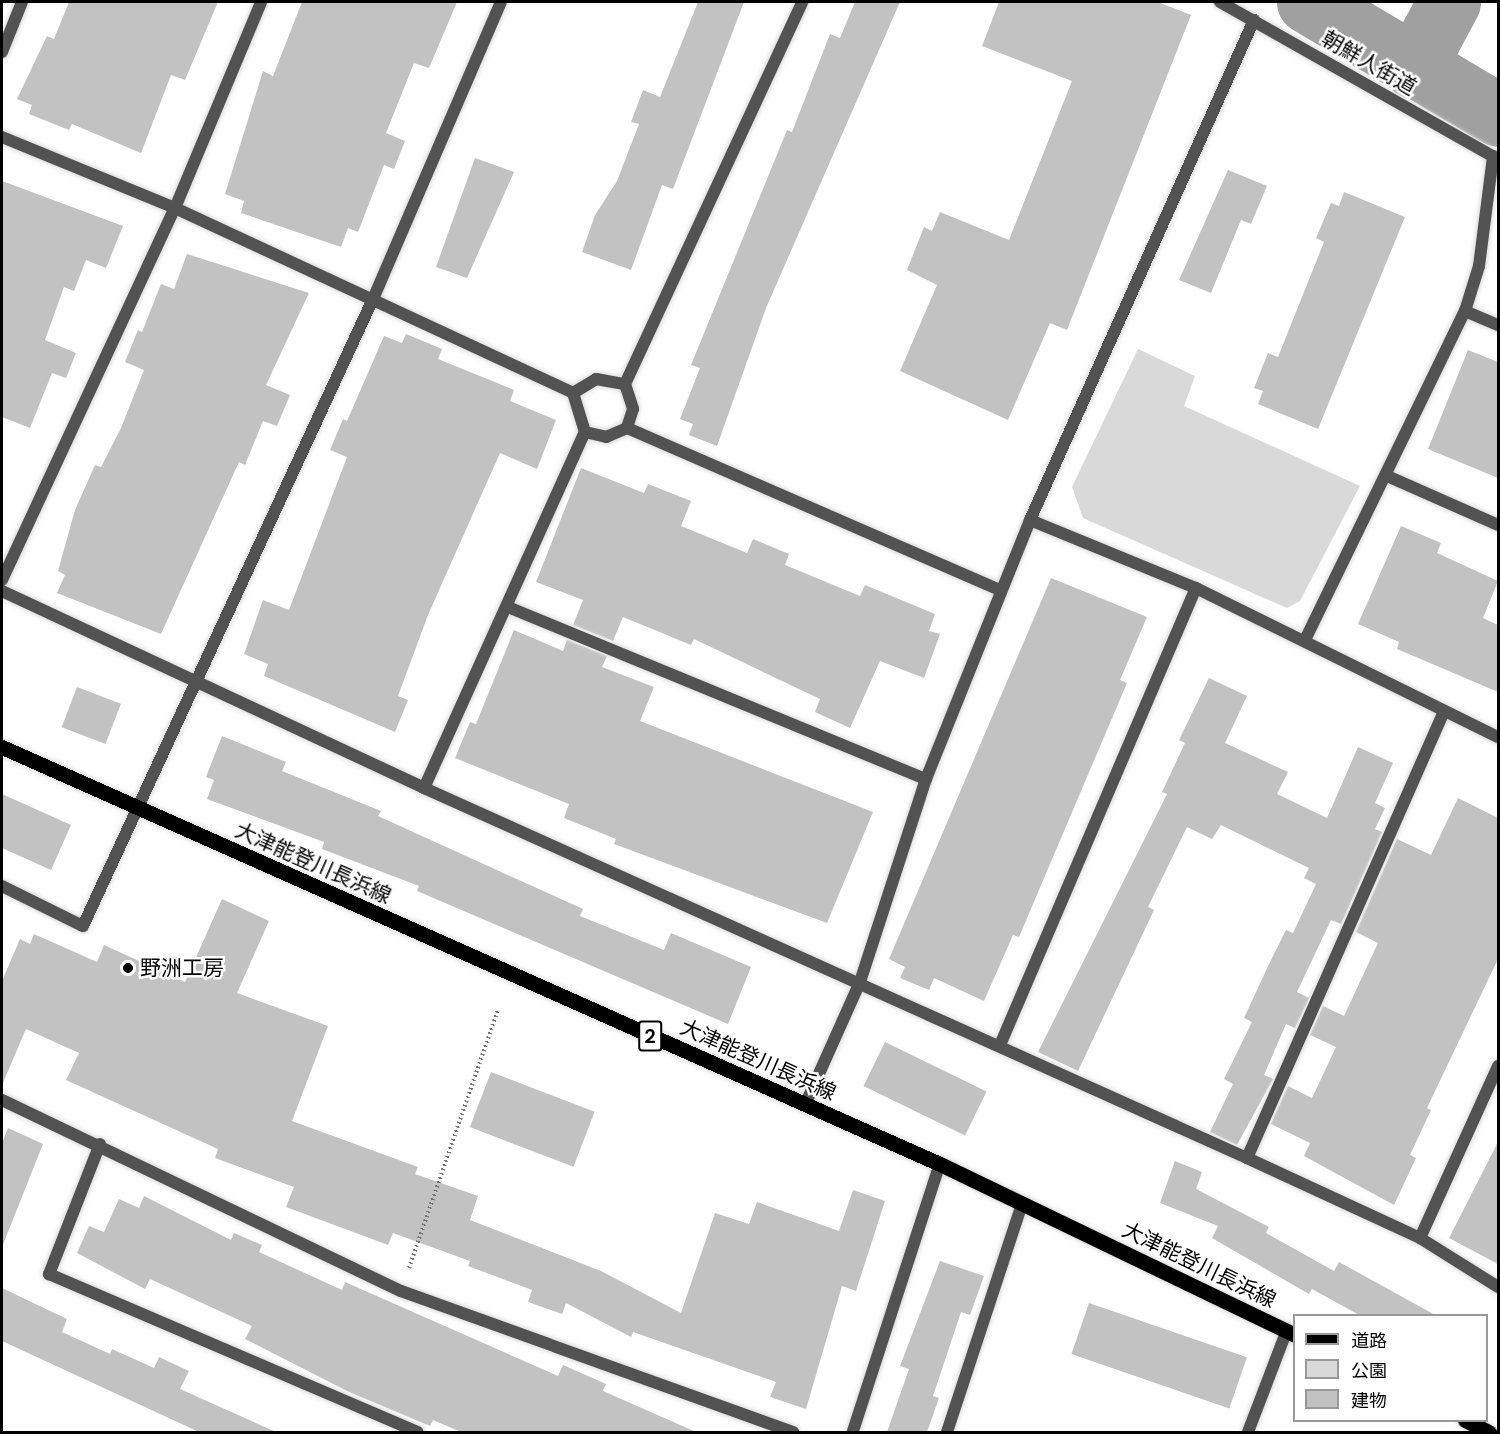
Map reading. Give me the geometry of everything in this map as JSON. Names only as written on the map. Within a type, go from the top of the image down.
[{"type":"main road","name":"大津能登川長浜線","points":[[2,747],[940,1164],[1291,1332]]},
{"type":"main road","points":[[1469,1422],[1489,1432]]},
{"type":"street","points":[[2,52],[22,2]]},
{"type":"street","points":[[2,580],[175,208],[261,2]]},
{"type":"street","points":[[2,886],[83,926],[134,806],[196,679],[373,299],[501,2]]},
{"type":"street","points":[[627,428],[633,409],[625,384],[801,2]]},
{"type":"street","name":"朝鮮人街道","points":[[1220,2],[1496,158]]},
{"type":"street","points":[[805,1104],[860,982],[926,779],[1030,520],[1254,20]]},
{"type":"street","points":[[2,137],[175,208],[573,393],[585,432],[508,607],[423,788]]},
{"type":"street","points":[[1305,640],[1387,476],[1465,311],[1479,266],[1496,158]]},
{"type":"street","points":[[1465,311],[1498,326]]},
{"type":"street","points":[[573,393],[596,379],[625,384]]},
{"type":"street","points":[[585,432],[606,437],[627,428],[1001,591]]},
{"type":"street","points":[[1387,476],[1498,525]]},
{"type":"street","points":[[1030,520],[1196,588],[1305,640],[1443,714],[1498,737]]},
{"type":"street","points":[[1000,1045],[1196,588]]},
{"type":"street","points":[[2,591],[196,679],[423,788],[860,982],[1247,1158],[1420,1239],[1498,1287]]},
{"type":"street","points":[[508,607],[926,779]]},
{"type":"street","points":[[1247,1158],[1443,714]]},
{"type":"street","points":[[1420,1239],[1498,1066]]},
{"type":"street","points":[[2,1100],[100,1144],[401,1291],[793,1432]]},
{"type":"street","points":[[100,1144],[49,1274],[418,1432]]},
{"type":"street","points":[[853,1431],[940,1164]]},
{"type":"street","points":[[947,1432],[1022,1204]]},
{"type":"street","points":[[1248,1432],[1291,1332]]},
{"type":"path","points":[[401,1291],[498,1009]]},
{"type":"green space","points":[[1138,349],[1195,376],[1184,406],[1360,486],[1300,601],[1287,608],[1083,518],[1072,487]]},
{"type":"building","points":[[69,2],[218,2],[185,80],[171,75],[141,153],[72,124],[69,130],[29,114],[32,105],[17,99],[47,36],[54,39]]},
{"type":"building","points":[[302,2],[457,2],[429,68],[414,63],[386,133],[405,141],[394,169],[384,165],[358,232],[348,228],[341,247],[241,213],[244,201],[225,194],[263,71],[273,76]]},
{"type":"building","points":[[698,2],[744,2],[673,189],[662,185],[631,270],[582,252],[595,215],[617,181],[639,124],[631,122],[643,90],[660,97]]},
{"type":"building","points":[[855,2],[900,2],[766,308],[717,446],[689,435],[693,424],[680,419],[700,368],[691,365],[787,130],[792,132],[830,34],[840,38]]},
{"type":"building","points":[[999,2],[1158,2],[1191,15],[1067,330],[1050,323],[1008,420],[900,371],[937,285],[907,270],[924,227],[932,231],[940,212],[1009,240],[1072,81],[982,46]]},
{"type":"building","points":[[475,158],[514,172],[467,278],[436,267]]},
{"type":"building","points":[[1228,170],[1267,186],[1251,224],[1241,220],[1211,293],[1179,280]]},
{"type":"building","points":[[2,181],[123,226],[106,268],[86,260],[74,291],[64,287],[45,340],[76,353],[66,378],[52,373],[30,428],[2,417]]},
{"type":"building","points":[[1344,192],[1405,217],[1318,429],[1258,404],[1263,391],[1254,388],[1268,353],[1278,357],[1324,242],[1316,238],[1331,203],[1339,206]]},
{"type":"building","points":[[187,254],[309,293],[266,385],[290,395],[277,426],[263,421],[245,465],[239,462],[161,634],[57,593],[65,575],[58,571],[75,510],[95,465],[101,467],[121,428],[144,370],[125,362],[138,330],[142,332],[161,284],[174,289]]},
{"type":"building","points":[[406,334],[442,349],[438,359],[514,390],[510,401],[556,420],[537,469],[500,453],[428,615],[398,696],[408,700],[395,732],[264,676],[268,664],[244,654],[263,600],[289,610],[347,457],[330,450],[343,419],[347,421],[384,336],[402,343]]},
{"type":"building","points":[[1468,350],[1498,362],[1498,478],[1428,449]]},
{"type":"building","points":[[581,468],[644,493],[648,484],[691,501],[681,526],[747,553],[753,539],[789,554],[785,565],[860,596],[865,585],[935,614],[929,631],[940,634],[924,678],[880,661],[850,728],[815,712],[820,699],[694,639],[691,645],[623,617],[613,641],[573,625],[583,600],[536,582]]},
{"type":"building","points":[[1401,526],[1441,543],[1437,553],[1498,581],[1483,618],[1498,625],[1498,692],[1397,649],[1399,642],[1358,624]]},
{"type":"building","points":[[1051,578],[1147,617],[1120,680],[1127,683],[1019,937],[1013,935],[984,1001],[934,978],[929,990],[900,978],[905,967],[889,959]]},
{"type":"building","points":[[514,630],[563,651],[567,640],[607,656],[602,667],[654,687],[640,721],[873,812],[827,923],[614,844],[616,839],[564,818],[569,804],[455,758],[470,722],[476,724]]},
{"type":"building","points":[[1209,678],[1247,696],[1225,743],[1288,772],[1277,794],[1327,818],[1358,747],[1393,763],[1375,803],[1385,808],[1375,829],[1382,832],[1341,924],[1331,920],[1297,992],[1309,998],[1295,1028],[1286,1024],[1264,1075],[1273,1079],[1237,1145],[1210,1132],[1233,1084],[1224,1079],[1252,1022],[1244,1018],[1269,964],[1286,930],[1293,933],[1316,884],[1304,878],[1309,868],[1221,825],[1212,839],[1187,827],[1148,907],[1154,910],[1078,1071],[1038,1052],[1167,794],[1162,792],[1185,743],[1179,740]]},
{"type":"building","points":[[77,687],[121,704],[105,744],[62,727]]},
{"type":"building","points":[[222,736],[286,762],[282,771],[381,811],[378,816],[583,909],[580,916],[664,950],[671,933],[751,967],[728,1024],[417,891],[419,886],[322,849],[324,842],[207,799],[214,780],[206,777]]},
{"type":"building","points":[[2,794],[71,825],[51,870],[2,848]]},
{"type":"building","points":[[1458,798],[1498,818],[1498,959],[1427,1108],[1431,1110],[1410,1155],[1416,1158],[1394,1205],[1304,1156],[1310,1143],[1271,1124],[1288,1086],[1312,1098],[1336,1047],[1310,1035],[1323,1006],[1344,1016],[1378,943],[1356,932],[1397,839],[1431,855]]},
{"type":"building","points":[[222,899],[269,921],[237,993],[328,1026],[292,1121],[418,1167],[415,1174],[478,1196],[470,1220],[601,1271],[681,1313],[715,1213],[749,1224],[757,1202],[839,1231],[853,1190],[885,1201],[856,1291],[842,1286],[806,1409],[770,1397],[776,1382],[633,1332],[631,1337],[566,1303],[562,1314],[528,1302],[532,1290],[468,1266],[470,1261],[393,1233],[388,1245],[286,1207],[294,1187],[215,1158],[218,1149],[66,1080],[79,1053],[26,1029],[2,1085],[2,981],[20,939],[30,944],[34,934],[97,962],[104,945],[185,982]]},
{"type":"building","points":[[885,1042],[987,1092],[965,1136],[864,1086]]},
{"type":"building","points":[[491,1072],[595,1112],[573,1167],[470,1127]]},
{"type":"building","points":[[8,1128],[43,1144],[2,1247],[2,1143]]},
{"type":"building","points":[[1498,1142],[1498,1264],[1449,1238]]},
{"type":"building","points":[[1175,1161],[1202,1172],[1196,1189],[1269,1227],[1266,1233],[1334,1271],[1339,1262],[1433,1314],[1357,1314],[1312,1289],[1309,1294],[1212,1238],[1218,1226],[1160,1203]]},
{"type":"building","points":[[144,1196],[231,1240],[234,1233],[262,1245],[259,1252],[342,1290],[345,1282],[558,1376],[563,1365],[606,1384],[603,1391],[696,1432],[461,1432],[433,1420],[430,1426],[349,1392],[245,1339],[252,1326],[150,1279],[145,1289],[77,1253],[89,1226],[104,1232],[119,1199],[139,1208]]},
{"type":"building","points":[[940,1261],[984,1276],[970,1315],[961,1312],[933,1396],[939,1398],[927,1432],[887,1432],[909,1369],[900,1366]]},
{"type":"building","points":[[2,1288],[67,1319],[62,1332],[110,1354],[112,1349],[154,1368],[159,1357],[189,1371],[180,1389],[276,1432],[199,1432],[2,1341]]},
{"type":"building","points":[[1089,1303],[1247,1357],[1229,1408],[1071,1354]]},
{"type":"waterway","points":[[1308,2],[1498,115]]},
{"type":"waterway","points":[[1414,67],[1449,2]]},
{"type":"place","name":"野洲工房","points":[[128,968]]}]
